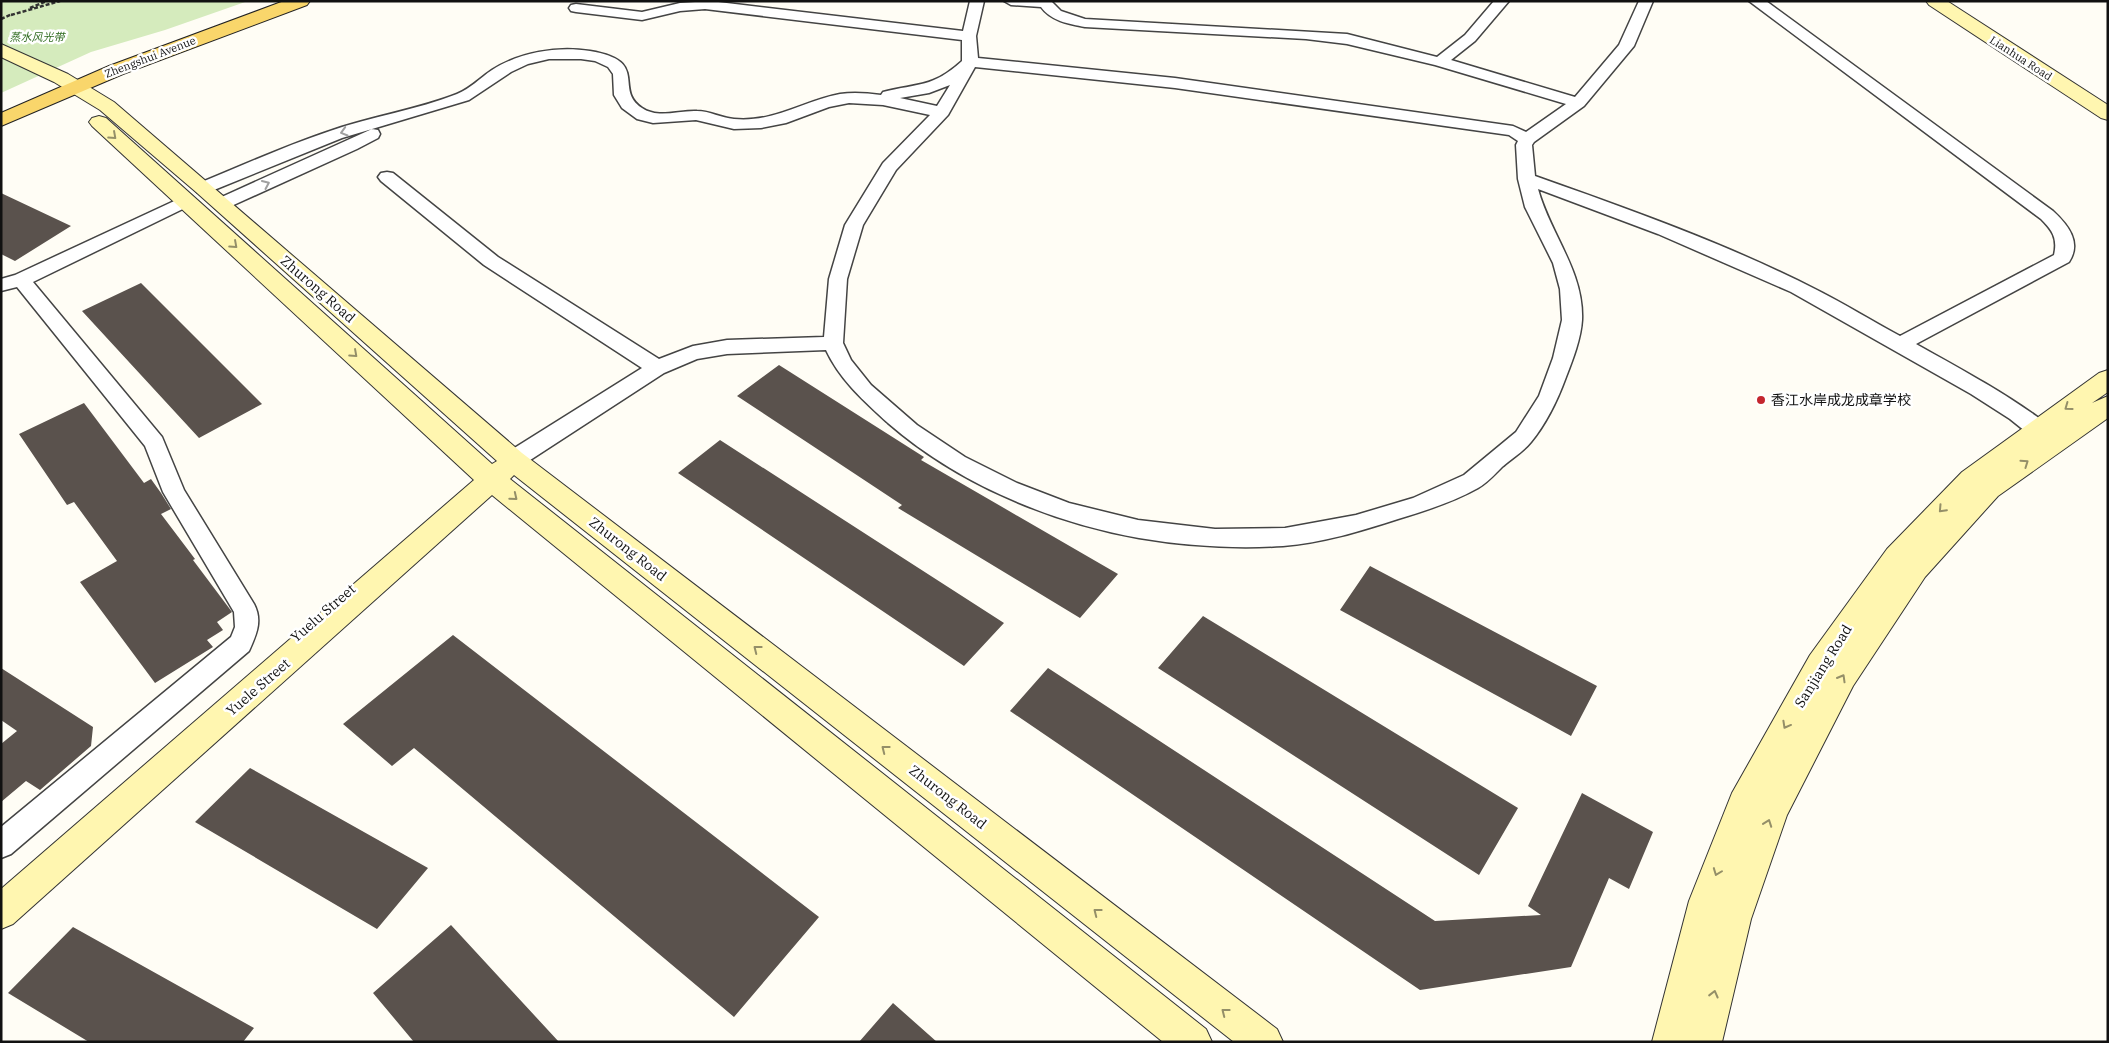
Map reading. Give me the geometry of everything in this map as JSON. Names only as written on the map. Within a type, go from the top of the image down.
[{"type":"main road","name":"Zhengshui Avenue","points":[[1,120],[61,85],[266,1]]},
{"type":"main road","name":"Zhengshui Avenue","points":[[1,104],[61,85],[301,1]]},
{"type":"main road","name":"Lianhua Road","points":[[1935,1],[2108,114]]},
{"type":"main road","name":"Lianhua Road","points":[[1947,1],[2108,105]]},
{"type":"main road","name":"Zhurong Road","points":[[1,50],[61,85],[88,113],[203,198],[497,471],[1193,1042]]},
{"type":"main road","name":"Zhurong Road","points":[[1,60],[61,85]]},
{"type":"main road","name":"Sanjiang Road","points":[[1703,1042],[1733,919],[1772,811],[1842,677],[1916,569],[1988,489],[2042,435],[2108,379]]},
{"type":"main road","name":"Sanjiang Road","points":[[1671,1042],[1706,901],[1748,793],[1821,664],[1897,557],[1970,479],[2042,435],[2108,405]]},
{"type":"main road","name":"Zhurong Road","points":[[497,471],[1264,1042]]},
{"type":"main road","name":"Yuelu Street","points":[[1,892],[497,471]]},
{"type":"main road","name":"Yuele Street","points":[[1,912],[497,471]]},
{"type":"street","points":[[977,1],[969,36],[970,62],[956,88],[942,112],[889,167],[854,225],[838,279],[833,343],[842,363],[864,390],[910,430],[957,463],[1009,488],[1065,511],[1138,529],[1215,538],[1285,537],[1356,524],[1420,504],[1472,481],[1523,437],[1550,397],[1564,358],[1572,320],[1569,290],[1562,263],[1534,207],[1527,180],[1524,145],[1527,138],[1578,103],[1626,46],[1646,1]]},
{"type":"street","points":[[969,36],[984,1]]},
{"type":"street","points":[[1011,1],[1044,2],[1067,20],[1085,23],[1297,34],[1348,39],[1440,62],[1578,103]]},
{"type":"street","points":[[1440,62],[1470,38],[1502,1]]},
{"type":"street","points":[[1756,1],[2048,215],[2062,229],[2066,244],[2062,258],[1900,344]]},
{"type":"street","points":[[576,8],[642,16],[680,7],[705,5],[969,36]]},
{"type":"street","points":[[1,845],[240,644],[247,627],[246,611],[174,492],[154,443],[11,282],[203,198],[336,134],[463,97],[480,89],[491,78],[511,66],[533,58],[558,54],[606,59],[618,67],[622,76],[621,92],[628,104],[640,114],[652,118],[681,115],[703,116],[730,123],[755,124],[781,120],[847,98],[911,99],[956,88]]},
{"type":"street","points":[[865,98],[928,89],[955,77],[970,62]]},
{"type":"street","points":[[970,62],[1175,83],[1513,131],[1527,138]]},
{"type":"street","points":[[865,98],[942,112]]},
{"type":"street","points":[[886,102],[911,120],[912,130],[904,150]]},
{"type":"street","points":[[203,198],[351,145],[408,114]]},
{"type":"street","points":[[386,177],[491,261],[657,368]]},
{"type":"street","points":[[1527,180],[1708,247],[1799,288],[1900,344],[1952,385],[2042,435]]},
{"type":"street","points":[[497,471],[657,368],[693,353],[727,347],[833,343]]},
{"type":"path","points":[[1,19],[47,1]]},
{"type":"path","points":[[11,15],[60,1]]},
{"type":"green space","name":"蒸水风光带","points":[[1,1],[248,1],[165,30],[91,52],[1,93]]},
{"type":"building","points":[[1,193],[71,226],[15,261],[1,254]]},
{"type":"building","points":[[141,283],[262,404],[199,438],[82,311]]},
{"type":"building","points":[[779,365],[924,457],[921,460],[1118,574],[1080,618],[898,508],[902,505],[737,396]]},
{"type":"building","points":[[84,403],[144,483],[151,479],[161,493],[171,509],[161,514],[232,612],[217,622],[223,630],[207,640],[213,647],[155,683],[80,582],[117,561],[74,502],[67,505],[19,434]]},
{"type":"building","points":[[720,440],[1004,623],[964,666],[678,473]]},
{"type":"building","points":[[1370,566],[1597,686],[1571,736],[1340,610]]},
{"type":"building","points":[[1203,616],[1518,808],[1479,875],[1158,668]]},
{"type":"building","points":[[453,635],[819,917],[734,1017],[414,748],[392,766],[343,724]]},
{"type":"building","points":[[1,668],[93,727],[91,746],[40,790],[26,781],[1,802],[1,744],[17,731],[1,720]]},
{"type":"building","points":[[1048,668],[1435,921],[1541,915],[1528,906],[1582,793],[1653,832],[1629,889],[1609,878],[1571,967],[1420,990],[1010,711]]},
{"type":"building","points":[[250,768],[428,868],[377,929],[195,822]]},
{"type":"building","points":[[451,925],[559,1042],[414,1042],[373,993]]},
{"type":"building","points":[[73,927],[254,1028],[243,1042],[89,1042],[8,993]]},
{"type":"building","points":[[893,1003],[937,1042],[859,1042]]},
{"type":"place","name":"香江水岸成龙成章学校","points":[[1761,400]]}]
